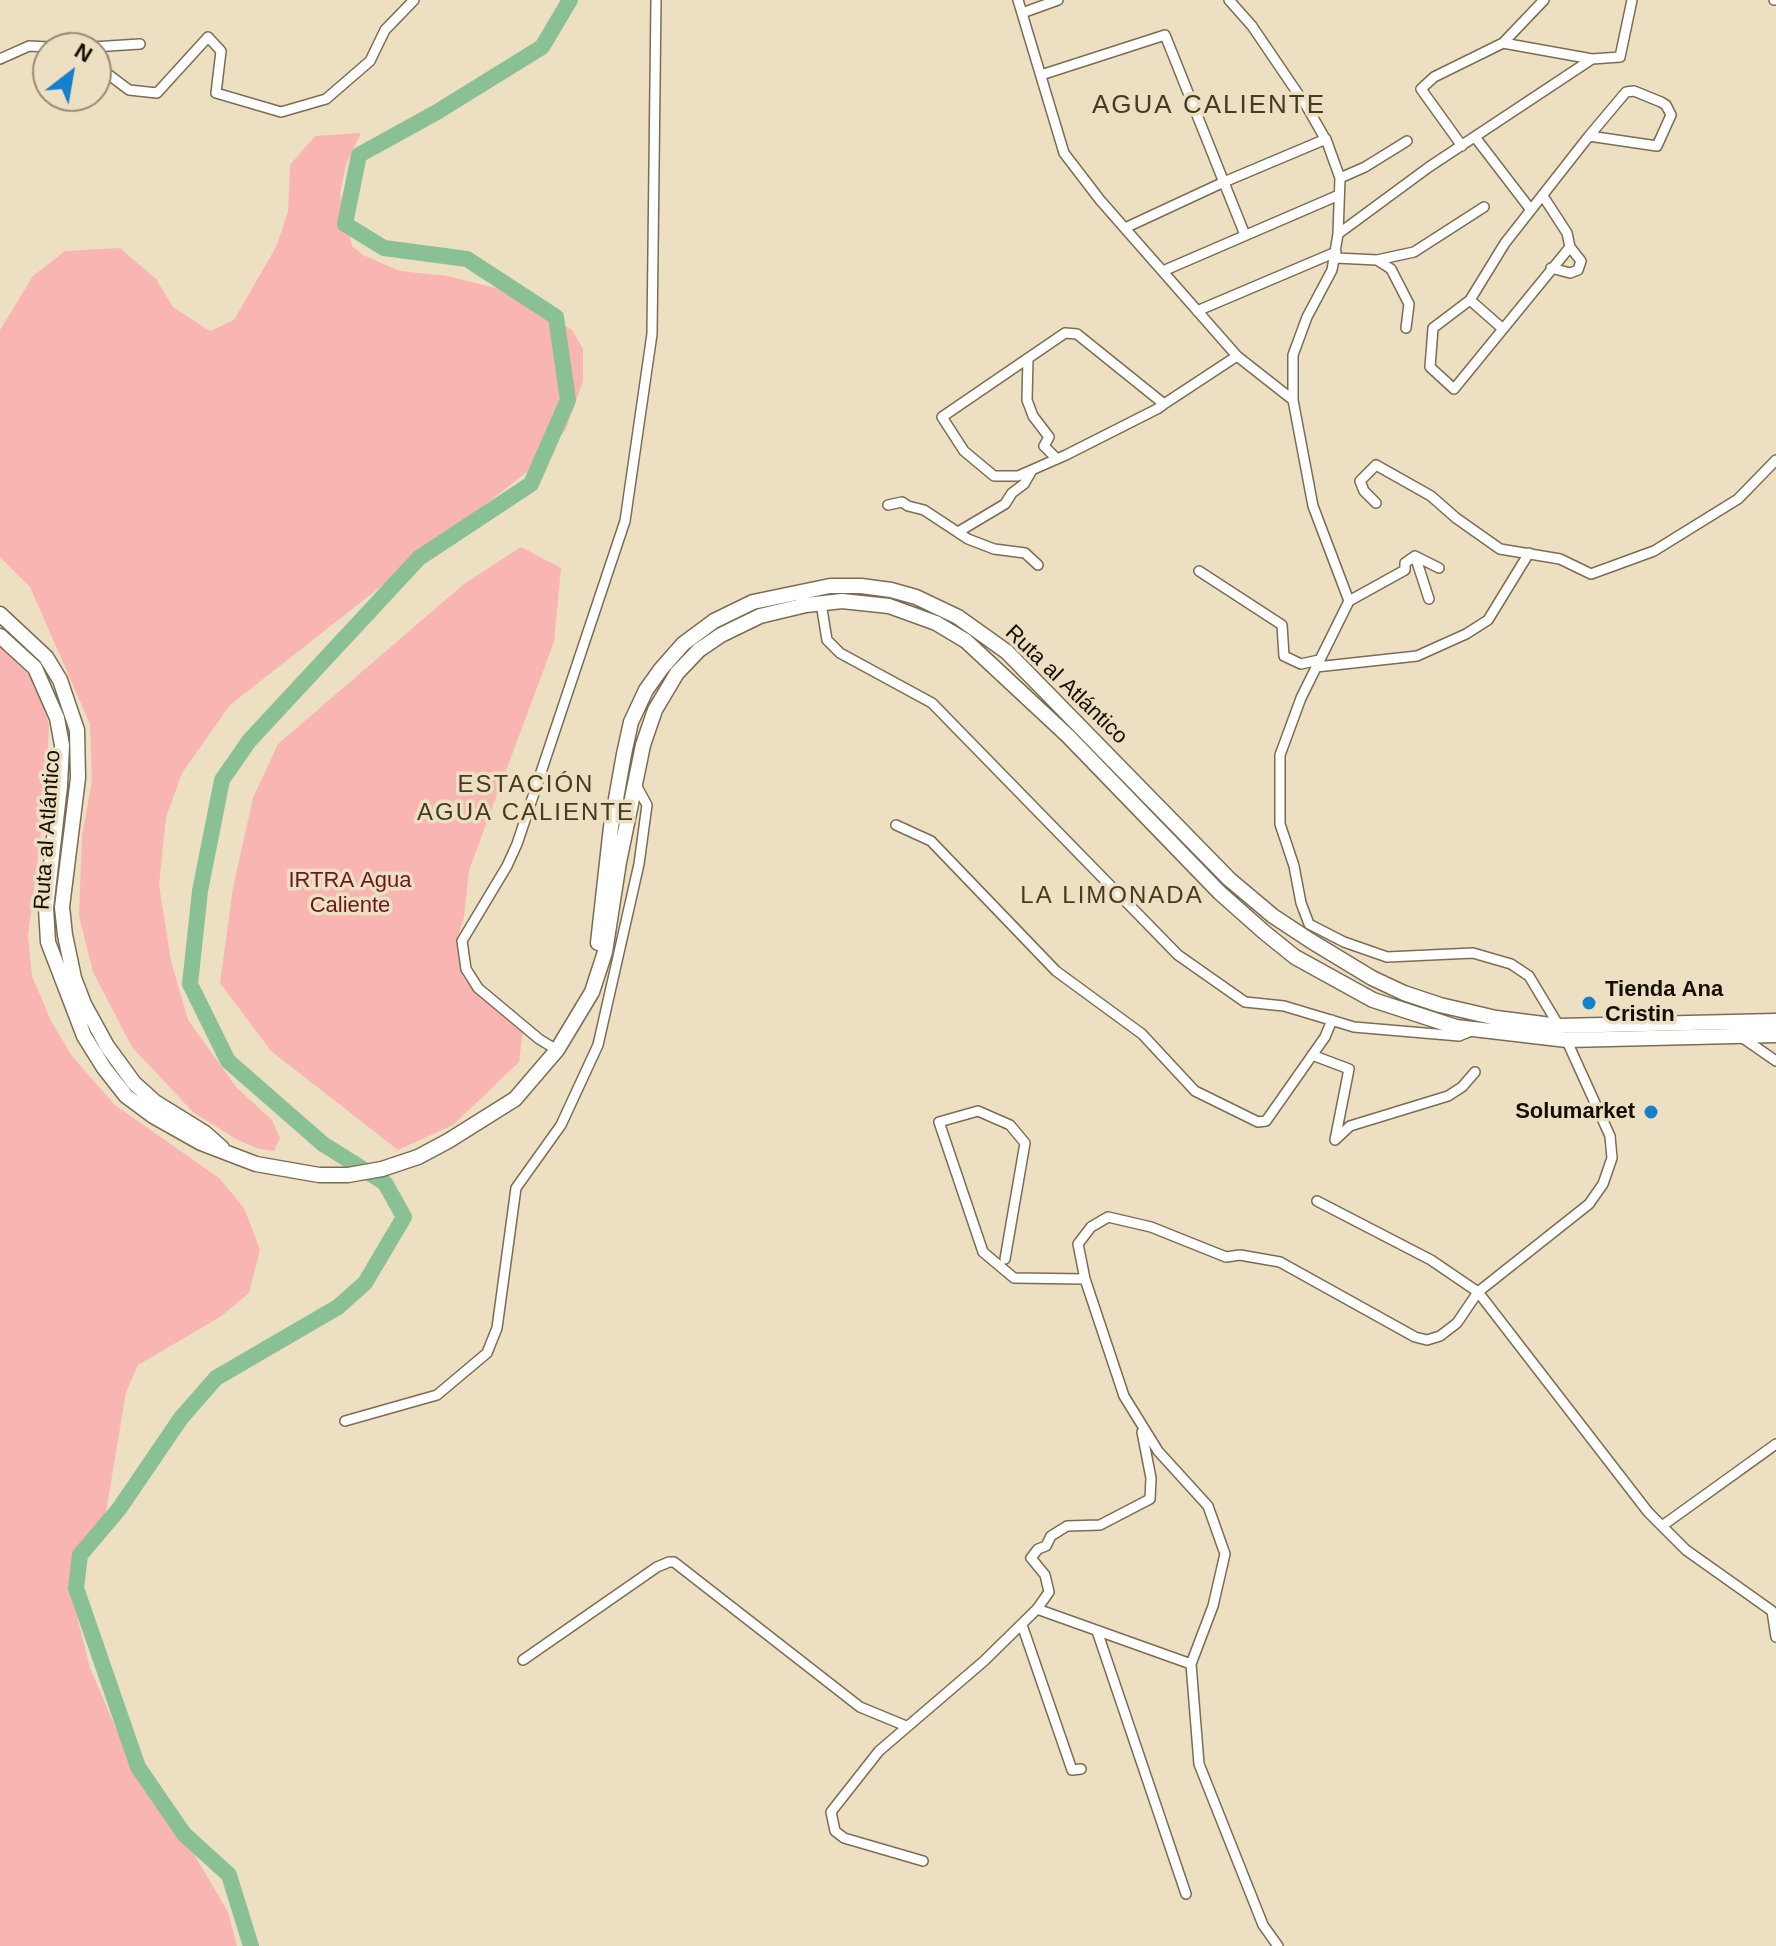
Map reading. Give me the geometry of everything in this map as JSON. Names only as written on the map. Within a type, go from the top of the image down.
[{"type":"highway","name":"Ruta al Atlántico","points":[[554,1048],[586,985],[597,945],[611,827],[624,754],[631,722],[646,690],[683,644],[714,621],[753,602],[830,586],[891,590],[916,597],[958,617],[1007,652],[1229,879],[1273,916],[1311,941],[1372,978],[1404,993],[1496,1018],[1559,1026],[1776,1021]]},
{"type":"highway","name":"Ruta al Atlántico","points":[[0,636],[35,668],[57,718],[62,745],[46,908],[48,942],[84,1036],[126,1096],[171,1127],[230,1154],[290,1171],[348,1175],[382,1169],[418,1157],[515,1099],[592,992],[605,952],[643,745],[655,710],[677,673],[699,650],[760,616],[842,601],[889,606],[936,623],[966,641],[1068,736],[1220,893],[1295,957],[1373,1000],[1424,1018],[1474,1030],[1567,1040],[1776,1035]]},
{"type":"highway","name":"Ruta al Atlántico","points":[[0,614],[46,657],[60,680],[77,730],[78,778],[62,907],[74,978],[84,1004],[107,1046],[134,1083],[155,1102],[205,1133],[230,1154]]},
{"type":"street","points":[[112,77],[129,90],[157,93],[208,37],[221,51],[216,93],[281,112],[326,99],[370,61],[385,30],[414,0]]},
{"type":"street","points":[[554,1048],[478,988],[466,969],[462,941],[517,844],[625,521],[652,334],[656,0]]},
{"type":"street","points":[[1018,0],[1064,153],[1100,200],[1237,356],[1293,400]]},
{"type":"street","points":[[1022,13],[1058,0]]},
{"type":"street","points":[[1229,0],[1252,26],[1307,107],[1326,139],[1340,178],[1336,255],[1293,355],[1293,400],[1313,506],[1349,601]]},
{"type":"street","points":[[1462,146],[1421,89],[1434,77],[1503,43],[1544,0]]},
{"type":"street","points":[[1503,43],[1592,59],[1620,57],[1631,1],[1618,0]]},
{"type":"street","points":[[1041,75],[1165,35],[1245,235]]},
{"type":"street","points":[[112,46],[140,44]]},
{"type":"street","points":[[0,59],[32,46]]},
{"type":"street","points":[[1338,234],[1592,59]]},
{"type":"street","points":[[1570,247],[1454,389],[1430,367],[1433,328],[1470,300],[1505,243],[1589,136],[1626,92],[1634,91],[1661,102],[1671,115],[1657,146],[1589,136]]},
{"type":"street","points":[[1475,137],[1531,210]]},
{"type":"street","points":[[1125,228],[1326,139]]},
{"type":"street","points":[[1340,178],[1365,167],[1407,141]]},
{"type":"street","points":[[1163,271],[1339,195]]},
{"type":"street","points":[[1543,196],[1567,233],[1570,247],[1581,261],[1578,270],[1570,273],[1551,268]]},
{"type":"street","points":[[1197,311],[1336,255],[1377,260],[1414,252],[1484,207]]},
{"type":"street","points":[[1377,260],[1391,269],[1406,296],[1409,304],[1406,328]]},
{"type":"street","points":[[1470,300],[1503,329]]},
{"type":"street","points":[[1164,404],[1077,334],[1065,333],[942,417],[964,451],[994,476],[1018,476],[1164,404],[1237,356]]},
{"type":"street","points":[[1028,358],[1027,400],[1033,416],[1049,437],[1044,446],[1057,459]]},
{"type":"street","points":[[1376,503],[1364,491],[1360,481],[1376,465],[1431,496],[1500,549],[1560,559],[1591,574],[1654,551],[1738,499],[1776,460]]},
{"type":"street","points":[[958,532],[1005,504],[1012,493],[1024,484],[1031,471]]},
{"type":"street","points":[[888,505],[902,502],[924,510],[968,539],[994,549],[1025,553],[1038,565]]},
{"type":"street","points":[[1199,571],[1282,625],[1284,656],[1301,664],[1417,656],[1466,634],[1488,620],[1529,553]]},
{"type":"street","points":[[1276,1945],[1263,1925],[1199,1764],[1191,1664],[1213,1606],[1225,1554],[1208,1506],[1158,1451],[1124,1396],[1085,1279],[1078,1244],[1091,1227],[1108,1217],[1151,1227],[1226,1257],[1240,1255],[1280,1262],[1375,1316],[1427,1340],[1440,1336],[1457,1323],[1478,1292],[1589,1204],[1603,1184],[1612,1158],[1610,1136],[1567,1040],[1529,976],[1511,964],[1473,953],[1387,957],[1344,942],[1309,924],[1301,903],[1294,866],[1280,824],[1280,755],[1290,723],[1349,601],[1405,570],[1405,563],[1415,556]]},
{"type":"street","points":[[1415,556],[1439,568]]},
{"type":"street","points":[[1415,556],[1429,599]]},
{"type":"street","points":[[821,603],[827,640],[840,653],[932,703],[1178,955],[1245,1002],[1284,1006],[1354,1027],[1459,1036],[1474,1030]]},
{"type":"street","points":[[345,1421],[437,1395],[487,1353],[497,1328],[516,1188],[561,1125],[598,1045],[639,864],[647,805],[635,782]]},
{"type":"street","points":[[896,825],[931,841],[1056,971],[1142,1034],[1195,1091],[1258,1122],[1266,1121],[1325,1037],[1332,1020]]},
{"type":"street","points":[[1740,1036],[1776,1061]]},
{"type":"street","points":[[1312,1055],[1349,1069],[1335,1140],[1350,1126],[1448,1096],[1462,1087],[1475,1072]]},
{"type":"street","points":[[1005,1259],[1025,1143],[1010,1125],[978,1111],[939,1122],[983,1252],[1014,1278],[1085,1279]]},
{"type":"street","points":[[1317,1201],[1431,1260],[1478,1292],[1648,1512],[1686,1550],[1774,1609],[1776,1637]]},
{"type":"street","points":[[923,1861],[844,1838],[835,1831],[831,1812],[870,1763],[906,1726],[984,1661],[1037,1609],[1049,1592],[1045,1575],[1031,1558],[1038,1549],[1046,1546],[1051,1536],[1067,1526],[1100,1525],[1150,1499],[1151,1478],[1141,1423]]},
{"type":"street","points":[[1662,1526],[1776,1444]]},
{"type":"street","points":[[523,1660],[657,1567],[674,1562],[860,1707],[906,1726]]},
{"type":"street","points":[[1037,1609],[1191,1664]]},
{"type":"street","points":[[1022,1625],[1072,1770],[1081,1769]]},
{"type":"street","points":[[1097,1631],[1186,1894]]},
{"type":"green space","points":[[361,133],[346,164],[340,194],[352,246],[363,255],[400,271],[447,276],[496,288],[572,330],[583,349],[583,381],[566,429],[528,471],[230,705],[182,773],[166,817],[159,885],[171,961],[188,1020],[237,1088],[272,1120],[280,1138],[274,1151],[259,1149],[236,1139],[193,1112],[132,1047],[93,972],[79,916],[82,836],[92,780],[90,724],[30,587],[0,557],[0,330],[33,276],[65,251],[120,248],[156,279],[173,307],[210,331],[234,320],[276,247],[288,212],[290,165],[315,136]]},
{"type":"green space","name":"IRTRA Agua Caliente","points":[[521,547],[561,568],[554,642],[469,870],[464,917],[456,943],[463,978],[503,1017],[523,1029],[519,1062],[453,1125],[398,1150],[271,1051],[220,983],[233,888],[253,798],[278,744],[464,584]]},
{"type":"green space","points":[[0,645],[28,674],[41,698],[49,725],[45,802],[28,936],[32,976],[51,1021],[72,1056],[115,1105],[219,1178],[244,1208],[260,1250],[249,1293],[220,1317],[138,1365],[126,1392],[105,1518],[90,1545],[76,1585],[78,1620],[90,1668],[137,1777],[187,1842],[228,1912],[237,1946],[0,1946]]},
{"type":"waterway","points":[[251,1946],[229,1875],[184,1834],[138,1767],[76,1588],[80,1555],[119,1509],[181,1418],[216,1378],[338,1307],[365,1283],[404,1217],[385,1183],[323,1144],[228,1061],[190,984],[200,891],[222,780],[249,741],[419,558],[531,484],[568,400],[556,317],[467,259],[384,248],[345,224],[359,155],[437,112],[542,47],[570,0]]},
{"type":"place","name":"Tienda Ana Cristin","points":[[1589,1003]]},
{"type":"place","name":"Solumarket","points":[[1651,1112]]},
{"type":"district","name":"AGUA CALIENTE","points":[[1209,106]]},
{"type":"district","name":"ESTACIÓN AGUA CALIENTE","points":[[526,799]]},
{"type":"district","name":"LA LIMONADA","points":[[1112,896]]}]
